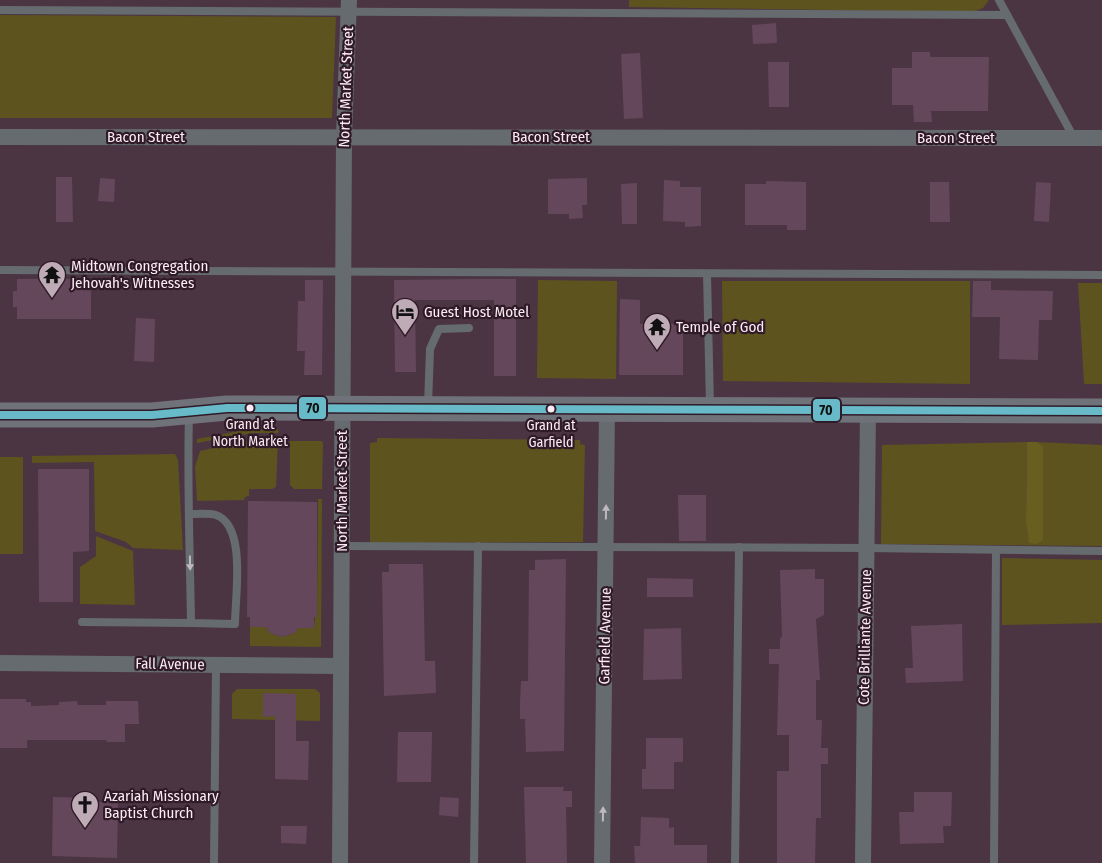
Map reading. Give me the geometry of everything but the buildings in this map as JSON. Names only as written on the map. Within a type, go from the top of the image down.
[{"type":"main road","points":[[0,414],[152,415],[226,408],[1102,411]]},
{"type":"street","name":"North Market Street","points":[[340,863],[344,136],[349,6]]},
{"type":"street","name":"Bacon Street","points":[[0,137],[1102,138]]},
{"type":"street","name":"Garfield Avenue","points":[[602,863],[607,409]]},
{"type":"street","name":"Cote Brilliante Avenue","points":[[863,863],[868,410]]},
{"type":"street","name":"Fall Avenue","points":[[0,663],[341,666]]},
{"type":"lane","points":[[999,0],[1074,138]]},
{"type":"lane","points":[[0,10],[349,6],[1007,15]]},
{"type":"lane","points":[[0,270],[343,273],[1102,274]]},
{"type":"lane","points":[[706,274],[710,410]]},
{"type":"lane","points":[[428,408],[430,349],[439,329],[469,328]]},
{"type":"lane","points":[[189,412],[191,623]]},
{"type":"lane","points":[[82,622],[235,624],[236,541],[230,525],[216,515],[189,514]]},
{"type":"lane","points":[[342,546],[739,547],[1102,551]]},
{"type":"lane","points":[[474,863],[478,546]]},
{"type":"lane","points":[[735,863],[739,547]]},
{"type":"lane","points":[[994,863],[996,550]]},
{"type":"lane","points":[[214,863],[216,665]]},
{"type":"shaded area","points":[[629,0],[989,0],[983,8],[973,12],[629,7]]},
{"type":"shaded area","points":[[0,15],[336,17],[332,118],[0,118]]},
{"type":"shaded area","points":[[538,280],[617,281],[616,379],[537,378]]},
{"type":"shaded area","points":[[722,281],[970,281],[970,384],[723,381]]},
{"type":"shaded area","points":[[1078,283],[1102,283],[1102,384],[1084,384]]},
{"type":"shaded area","points":[[278,429],[278,433],[252,433],[197,443],[197,439],[245,430]]},
{"type":"shaded area","points":[[377,438],[580,440],[580,444],[585,445],[583,542],[370,543],[370,443],[377,442]]},
{"type":"shaded area","points":[[278,440],[276,487],[272,489],[249,489],[249,496],[245,497],[244,500],[197,501],[195,467],[200,451],[240,442]]},
{"type":"shaded area","points":[[290,441],[322,441],[322,489],[294,489],[290,485]]},
{"type":"shaded area","points":[[1027,442],[1026,521],[1043,540],[1043,446],[1037,442],[1102,445],[1102,546],[881,544],[882,445]]},
{"type":"shaded area","points":[[1027,442],[1037,442],[1043,446],[1043,540],[1037,544],[1029,543],[1026,521]]},
{"type":"shaded area","points":[[175,454],[178,460],[183,550],[133,548],[126,542],[95,531],[94,462],[32,463],[32,456]]},
{"type":"shaded area","points":[[0,457],[23,457],[23,554],[0,554]]},
{"type":"shaded area","points":[[318,499],[322,499],[321,647],[250,646],[250,627],[266,627],[270,633],[282,637],[294,633],[299,628],[314,627],[315,617],[317,617]]},
{"type":"shaded area","points":[[96,536],[133,551],[135,605],[80,604],[80,567],[96,556]]},
{"type":"shaded area","points":[[1002,558],[1102,560],[1102,623],[1002,625]]},
{"type":"shaded area","points":[[237,689],[315,689],[320,693],[320,721],[232,719],[232,694]]},
{"type":"transit line","name":"70","points":[[0,415],[152,415],[227,408],[1102,411]]},
{"type":"place","name":"Midtown Congregation Jehovah's Witnesses","points":[[52,299]]},
{"type":"place","name":"Guest Host Motel","points":[[405,336]]},
{"type":"place","name":"Temple of God","points":[[657,351]]},
{"type":"place","name":"Grand at North Market","points":[[250,408]]},
{"type":"place","name":"Grand at Garfield","points":[[551,409]]},
{"type":"place","name":"Azariah Missionary Baptist Church","points":[[85,829]]}]
